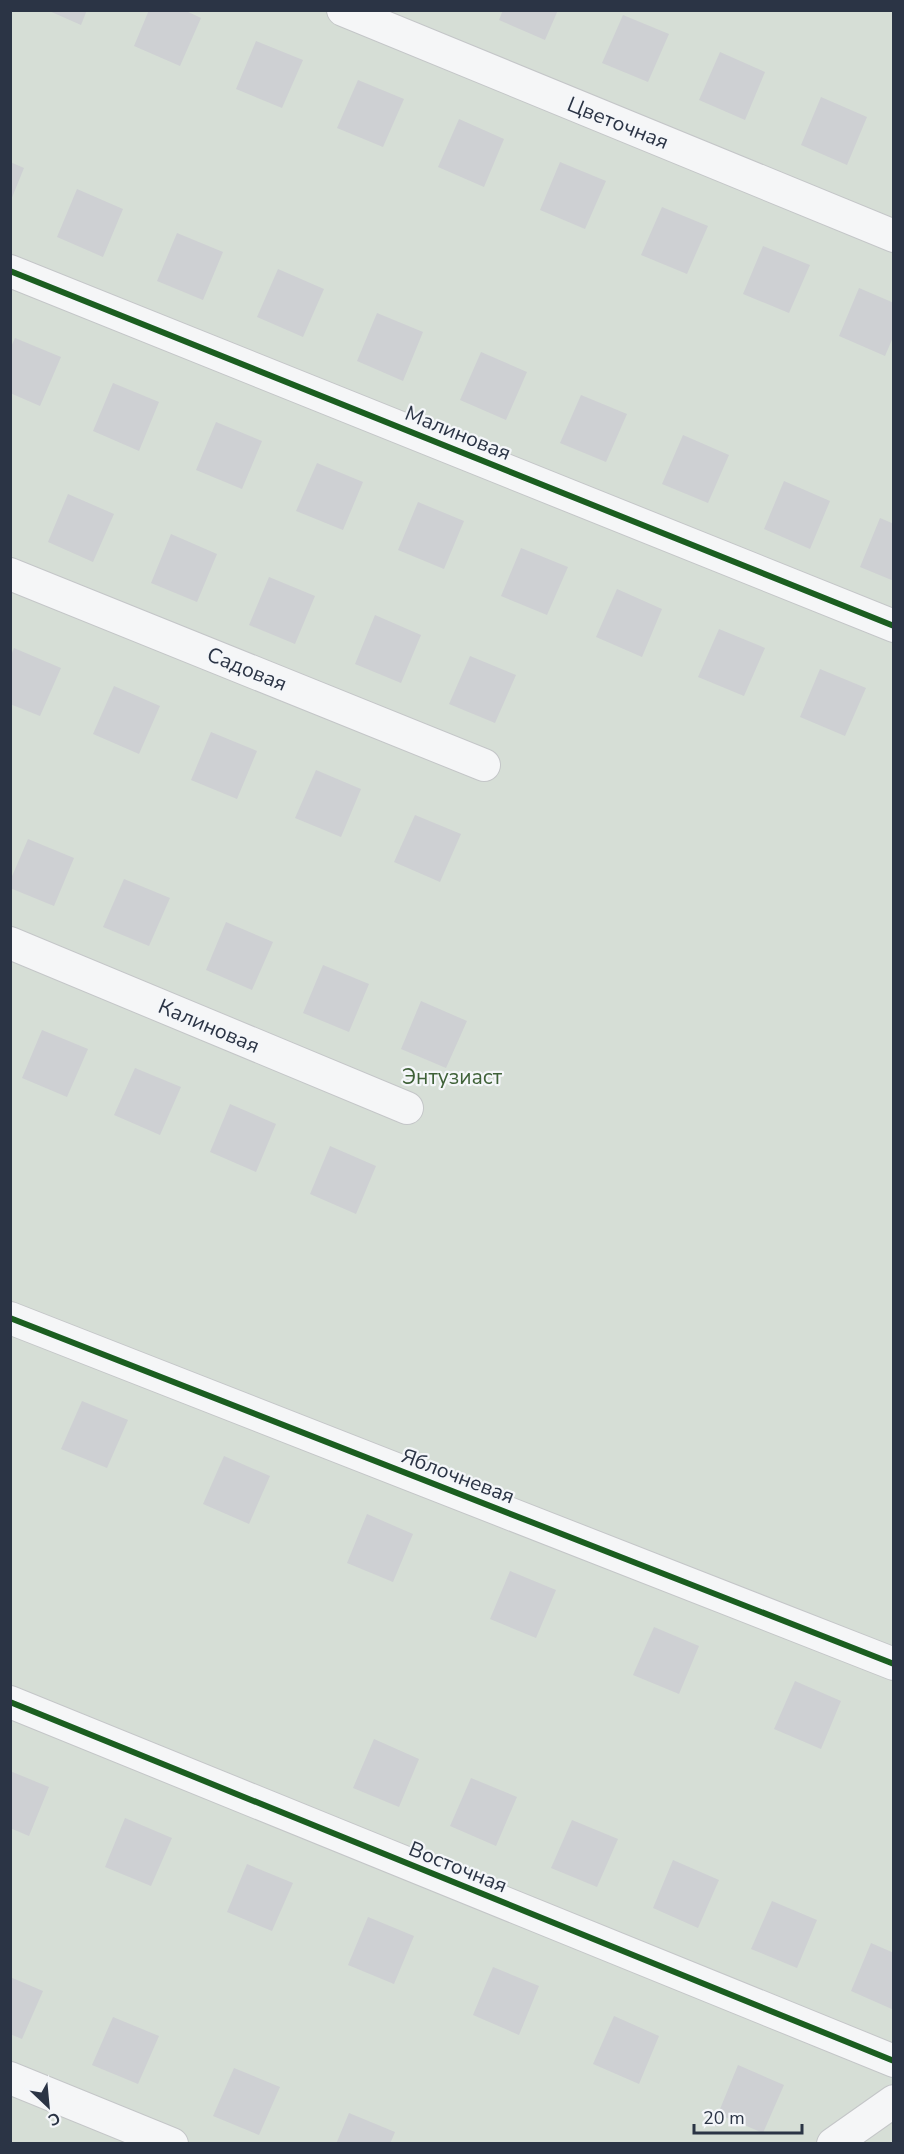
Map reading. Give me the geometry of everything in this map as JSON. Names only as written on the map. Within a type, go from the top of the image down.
[{"type":"street","name":"Цветочная","points":[[343,10],[894,236]]},
{"type":"street","name":"Малиновая","points":[[10,271],[894,626]]},
{"type":"street","name":"Садовая","points":[[10,574],[484,765]]},
{"type":"street","name":"Калиновая","points":[[10,943],[407,1108]]},
{"type":"street","name":"Яблочневая","points":[[10,1318],[894,1664]]},
{"type":"street","name":"Восточная","points":[[10,1702],[894,2061]]},
{"type":"street","points":[[10,2078],[172,2144]]},
{"type":"street","points":[[833,2144],[894,2101]]},
{"type":"green space","name":"Энтузиаст","points":[[11,11],[893,11],[893,2143],[11,2143]]},
{"type":"building","points":[[47,10],[87,10],[81,25]]},
{"type":"building","points":[[149,10],[184,10],[201,18],[180,66],[134,46]]},
{"type":"building","points":[[503,10],[558,10],[545,40],[499,20]]},
{"type":"building","points":[[623,15],[669,34],[648,82],[602,63]]},
{"type":"building","points":[[256,41],[303,60],[282,108],[236,89]]},
{"type":"building","points":[[720,52],[765,72],[745,120],[699,100]]},
{"type":"building","points":[[358,80],[404,99],[383,147],[337,128]]},
{"type":"building","points":[[821,97],[867,117],[847,165],[801,145]]},
{"type":"building","points":[[459,119],[504,139],[484,187],[438,167]]},
{"type":"building","points":[[10,162],[24,168],[11,200],[10,200]]},
{"type":"building","points":[[560,162],[606,181],[585,229],[540,210]]},
{"type":"building","points":[[77,189],[123,209],[103,257],[57,237]]},
{"type":"building","points":[[662,207],[708,226],[687,274],[641,255]]},
{"type":"building","points":[[177,233],[223,252],[203,300],[157,281]]},
{"type":"building","points":[[763,246],[810,265],[789,313],[743,294]]},
{"type":"building","points":[[278,269],[324,289],[303,337],[257,317]]},
{"type":"building","points":[[859,288],[894,303],[894,335],[885,356],[839,336]]},
{"type":"building","points":[[377,313],[423,332],[403,381],[357,361]]},
{"type":"building","points":[[15,338],[61,357],[40,406],[10,393],[10,349]]},
{"type":"building","points":[[481,352],[527,372],[506,420],[460,400]]},
{"type":"building","points":[[113,383],[159,402],[139,451],[93,431]]},
{"type":"building","points":[[581,395],[627,414],[606,462],[560,443]]},
{"type":"building","points":[[216,422],[262,441],[242,489],[196,470]]},
{"type":"building","points":[[683,435],[729,455],[708,503],[662,484]]},
{"type":"building","points":[[317,463],[363,482],[343,530],[296,511]]},
{"type":"building","points":[[784,481],[830,501],[810,549],[764,529]]},
{"type":"building","points":[[68,494],[114,514],[93,562],[48,542]]},
{"type":"building","points":[[418,502],[464,521],[444,569],[398,550]]},
{"type":"building","points":[[880,518],[894,524],[894,581],[860,567]]},
{"type":"building","points":[[171,534],[217,554],[197,602],[151,583]]},
{"type":"building","points":[[521,548],[568,567],[547,615],[501,596]]},
{"type":"building","points":[[269,577],[315,596],[295,644],[249,625]]},
{"type":"building","points":[[617,589],[662,609],[642,657],[596,637]]},
{"type":"building","points":[[375,615],[421,635],[401,683],[355,664]]},
{"type":"building","points":[[719,629],[765,648],[744,696],[698,677]]},
{"type":"building","points":[[14,648],[61,668],[40,716],[10,704],[10,658]]},
{"type":"building","points":[[470,656],[516,675],[495,723],[449,704]]},
{"type":"building","points":[[820,669],[866,688],[845,736],[800,717]]},
{"type":"building","points":[[114,686],[160,706],[139,754],[93,734]]},
{"type":"building","points":[[211,732],[257,751],[237,799],[191,780]]},
{"type":"building","points":[[316,770],[361,789],[341,837],[295,818]]},
{"type":"building","points":[[415,815],[461,834],[440,882],[394,862]]},
{"type":"building","points":[[28,839],[74,858],[54,906],[10,888],[10,881]]},
{"type":"building","points":[[124,879],[170,898],[149,946],[103,927]]},
{"type":"building","points":[[226,922],[273,942],[252,990],[206,970]]},
{"type":"building","points":[[323,965],[369,984],[349,1032],[303,1013]]},
{"type":"building","points":[[421,1001],[467,1021],[446,1068],[401,1049]]},
{"type":"building","points":[[42,1030],[88,1049],[67,1097],[22,1078]]},
{"type":"building","points":[[135,1068],[181,1087],[160,1135],[114,1115]]},
{"type":"building","points":[[230,1104],[276,1124],[256,1172],[210,1152]]},
{"type":"building","points":[[330,1146],[376,1166],[356,1214],[310,1194]]},
{"type":"building","points":[[82,1401],[128,1420],[107,1468],[61,1449]]},
{"type":"building","points":[[224,1456],[270,1476],[249,1524],[203,1504]]},
{"type":"building","points":[[367,1514],[413,1534],[393,1582],[347,1563]]},
{"type":"building","points":[[510,1571],[556,1590],[536,1638],[490,1619]]},
{"type":"building","points":[[654,1627],[699,1646],[679,1694],[633,1675]]},
{"type":"building","points":[[795,1681],[841,1701],[821,1749],[774,1729]]},
{"type":"building","points":[[374,1739],[419,1759],[399,1807],[353,1788]]},
{"type":"building","points":[[10,1771],[49,1787],[29,1836],[10,1828]]},
{"type":"building","points":[[471,1778],[517,1797],[496,1846],[450,1826]]},
{"type":"building","points":[[125,1818],[172,1838],[151,1886],[105,1867]]},
{"type":"building","points":[[572,1820],[618,1839],[597,1887],[551,1868]]},
{"type":"building","points":[[673,1860],[719,1880],[698,1928],[653,1908]]},
{"type":"building","points":[[247,1864],[293,1883],[272,1931],[227,1912]]},
{"type":"building","points":[[772,1901],[817,1920],[797,1968],[751,1949]]},
{"type":"building","points":[[368,1917],[414,1936],[394,1984],[348,1965]]},
{"type":"building","points":[[871,1943],[894,1953],[894,2010],[851,1991]]},
{"type":"building","points":[[493,1967],[539,1986],[519,2035],[473,2015]]},
{"type":"building","points":[[10,1977],[43,1991],[22,2039],[10,2034]]},
{"type":"building","points":[[614,2016],[659,2036],[639,2084],[593,2064]]},
{"type":"building","points":[[113,2017],[159,2036],[138,2084],[92,2065]]},
{"type":"building","points":[[738,2065],[784,2085],[763,2133],[718,2114]]},
{"type":"building","points":[[234,2068],[280,2087],[259,2135],[213,2116]]},
{"type":"building","points":[[349,2113],[395,2132],[390,2144],[336,2144]]},
{"type":"cycle path","points":[[10,271],[894,626]]},
{"type":"cycle path","points":[[10,1318],[894,1664]]},
{"type":"cycle path","points":[[10,1702],[894,2061]]}]
